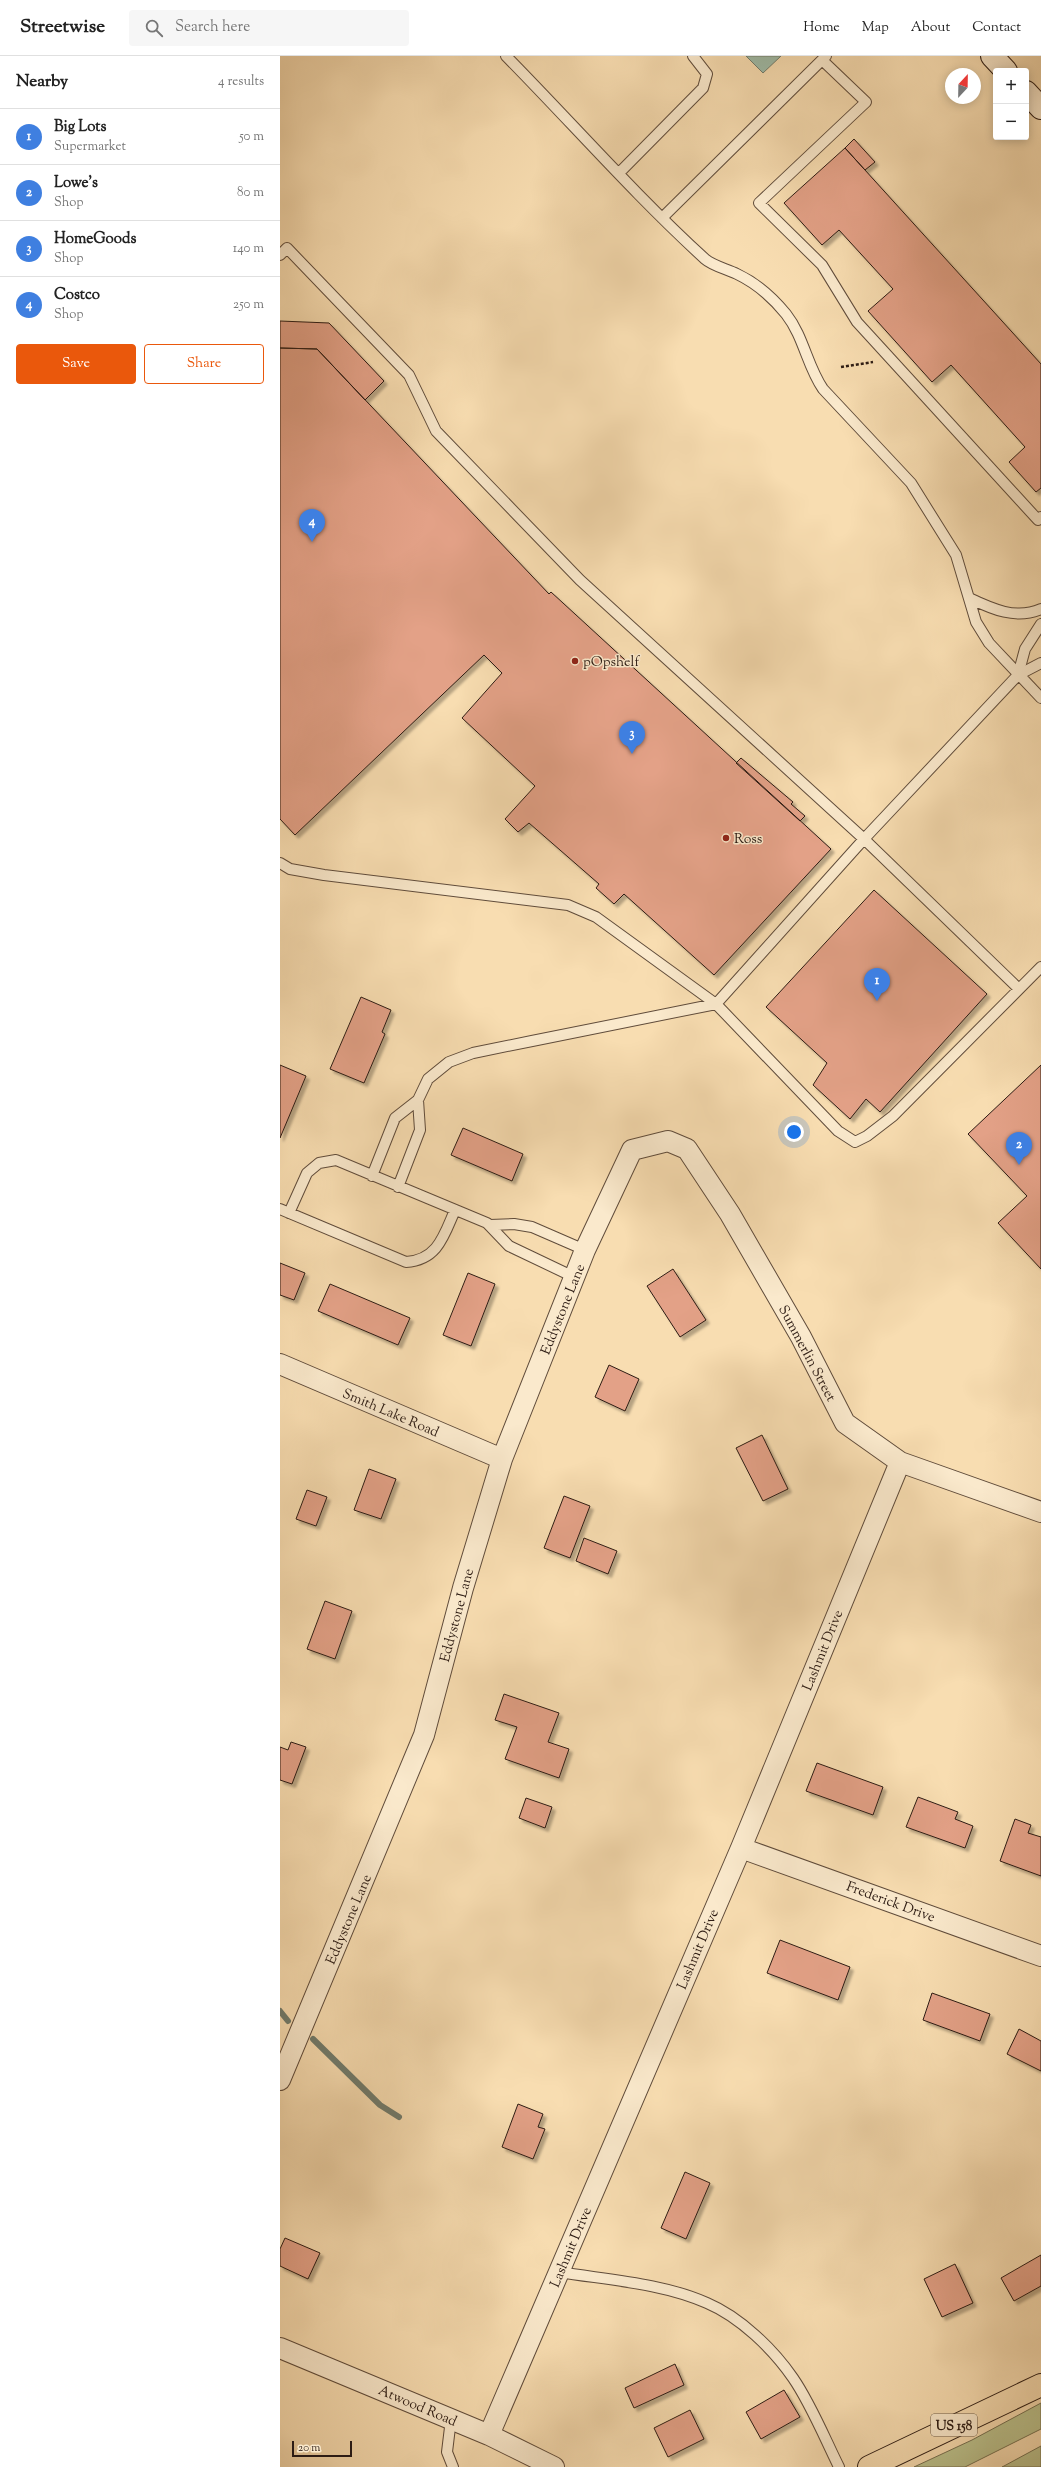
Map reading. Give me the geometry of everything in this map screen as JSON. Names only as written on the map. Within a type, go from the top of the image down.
[{"type":"main road","points":[[992,56],[1003,68]]},
{"type":"main road","points":[[1029,95],[1041,108]]},
{"type":"main road","name":"US 158","points":[[869,2467],[1041,2385]]},
{"type":"street","name":"Summerlin Street","points":[[632,1150],[668,1141],[687,1149],[730,1214],[801,1337],[845,1422],[900,1462],[1041,1512]]},
{"type":"street","name":"Eddystone Lane","points":[[280,2080],[424,1735],[463,1588],[502,1459],[585,1250],[632,1150]]},
{"type":"street","name":"Smith Lake Road","points":[[280,1364],[502,1459]]},
{"type":"street","name":"Lashmit Drive","points":[[489,2435],[741,1848],[900,1462]]},
{"type":"street","name":"Frederick Drive","points":[[741,1848],[1041,1956]]},
{"type":"street","name":"Atwood Road","points":[[280,2348],[489,2435],[554,2467]]},
{"type":"lane","points":[[619,173],[703,88],[707,74],[693,56]]},
{"type":"lane","points":[[510,57],[662,218],[706,261],[738,274],[768,294],[786,314],[800,337],[812,373],[823,389],[911,483],[932,514],[956,555],[976,622],[989,643],[1041,698]]},
{"type":"lane","points":[[662,218],[824,58],[866,102],[759,203],[822,265],[861,327],[1038,520],[1041,517]]},
{"type":"lane","points":[[280,255],[287,248],[409,375],[436,431],[580,580],[864,839],[1019,989]]},
{"type":"lane","points":[[969,598],[992,609],[1012,614],[1041,609]]},
{"type":"lane","points":[[1018,675],[1025,649],[1041,624]]},
{"type":"lane","points":[[372,1176],[395,1118],[418,1100],[428,1079],[449,1062],[473,1054],[716,1004],[864,839],[1018,675],[1041,663]]},
{"type":"lane","points":[[280,863],[290,869],[324,876],[568,905],[596,917],[716,1004],[838,1131],[855,1142],[867,1136],[893,1116],[1041,967]]},
{"type":"lane","points":[[398,1187],[420,1130],[418,1100]]},
{"type":"lane","points":[[455,1210],[442,1241],[432,1252],[420,1261],[406,1262],[285,1211],[307,1173],[319,1163],[336,1160],[398,1187],[455,1210],[490,1225],[509,1246],[574,1277]]},
{"type":"lane","points":[[490,1225],[514,1224],[532,1227],[585,1250]]},
{"type":"lane","points":[[560,2272],[675,2292],[708,2304],[737,2322],[767,2347],[793,2379],[839,2467]]},
{"type":"lane","points":[[451,2419],[447,2452],[453,2467]]},
{"type":"path","points":[[841,367],[879,361]]},
{"type":"green space","points":[[1041,2403],[1041,2429],[965,2467],[914,2467],[972,2440]]},
{"type":"green space","points":[[1041,2446],[1041,2467],[1002,2467],[1004,2466]]},
{"type":"shaded area","points":[[746,56],[781,56],[763,73]]},
{"type":"building","points":[[854,139],[875,162],[865,170],[845,148]]},
{"type":"building","points":[[845,148],[1041,364],[1041,488],[1036,492],[1009,462],[1025,447],[951,365],[932,382],[868,311],[893,289],[839,230],[822,245],[784,203]]},
{"type":"building","points":[[280,321],[329,323],[384,381],[365,400],[317,349],[280,348]]},
{"type":"building","points":[[280,348],[317,349],[549,594],[551,592],[831,849],[714,975],[624,894],[614,904],[596,888],[599,884],[529,823],[518,832],[505,819],[535,786],[462,718],[502,673],[484,655],[295,835],[280,819]]},
{"type":"building","points":[[741,758],[793,802],[791,804],[805,816],[800,821],[736,763]]},
{"type":"building","points":[[874,890],[987,994],[880,1112],[866,1099],[850,1119],[813,1085],[827,1063],[766,1007]]},
{"type":"building","points":[[361,997],[391,1010],[382,1032],[385,1034],[364,1083],[330,1069]]},
{"type":"building","points":[[280,1065],[306,1076],[280,1138]]},
{"type":"building","points":[[1041,1065],[1041,1269],[998,1223],[1027,1196],[968,1134]]},
{"type":"building","points":[[463,1128],[523,1154],[512,1181],[451,1155]]},
{"type":"building","points":[[280,1263],[305,1273],[294,1300],[280,1295]]},
{"type":"building","points":[[673,1269],[706,1320],[680,1337],[647,1286]]},
{"type":"building","points":[[468,1273],[495,1284],[471,1346],[443,1335]]},
{"type":"building","points":[[330,1284],[410,1318],[398,1345],[318,1311]]},
{"type":"building","points":[[609,1365],[639,1379],[625,1411],[595,1397]]},
{"type":"building","points":[[762,1435],[788,1489],[763,1501],[736,1448]]},
{"type":"building","points":[[369,1469],[396,1479],[381,1519],[354,1510]]},
{"type":"building","points":[[307,1490],[327,1497],[316,1526],[296,1519]]},
{"type":"building","points":[[564,1496],[590,1506],[570,1558],[544,1548]]},
{"type":"building","points":[[584,1538],[617,1551],[608,1574],[576,1561]]},
{"type":"building","points":[[325,1601],[352,1611],[335,1659],[307,1649]]},
{"type":"building","points":[[504,1694],[559,1713],[548,1742],[569,1749],[559,1778],[505,1759],[517,1727],[495,1720]]},
{"type":"building","points":[[291,1742],[306,1747],[292,1784],[280,1780],[280,1747],[288,1750]]},
{"type":"building","points":[[817,1763],[883,1787],[873,1815],[806,1791]]},
{"type":"building","points":[[918,1797],[958,1812],[955,1819],[973,1826],[965,1848],[906,1827]]},
{"type":"building","points":[[526,1798],[552,1807],[545,1828],[519,1818]]},
{"type":"building","points":[[1015,1819],[1031,1825],[1028,1833],[1041,1837],[1041,1876],[1000,1861]]},
{"type":"building","points":[[780,1940],[850,1967],[838,2000],[767,1973]]},
{"type":"building","points":[[932,1993],[990,2014],[980,2041],[923,2020]]},
{"type":"building","points":[[1019,2029],[1041,2041],[1041,2071],[1007,2054]]},
{"type":"building","points":[[518,2104],[543,2114],[538,2127],[545,2129],[533,2159],[502,2147]]},
{"type":"building","points":[[685,2172],[710,2183],[686,2239],[661,2228]]},
{"type":"building","points":[[285,2238],[320,2253],[308,2279],[280,2266],[280,2249]]},
{"type":"building","points":[[1041,2255],[1041,2286],[1014,2301],[1001,2278]]},
{"type":"building","points":[[955,2264],[973,2303],[942,2317],[924,2279]]},
{"type":"building","points":[[675,2364],[684,2385],[634,2408],[625,2388]]},
{"type":"building","points":[[784,2390],[800,2417],[761,2439],[746,2412]]},
{"type":"building","points":[[690,2410],[704,2439],[668,2457],[654,2428]]},
{"type":"waterway","points":[[280,2011],[288,2021]]},
{"type":"waterway","points":[[313,2039],[380,2105],[399,2117]]},
{"type":"place","name":"Costco","points":[[312,542]]},
{"type":"place","name":"pOpshelf","points":[[575,661]]},
{"type":"place","name":"HomeGoods","points":[[632,754]]},
{"type":"place","name":"Ross","points":[[726,838]]},
{"type":"place","name":"Big Lots","points":[[877,1001]]},
{"type":"place","name":"Lowe's","points":[[1019,1165]]}]
